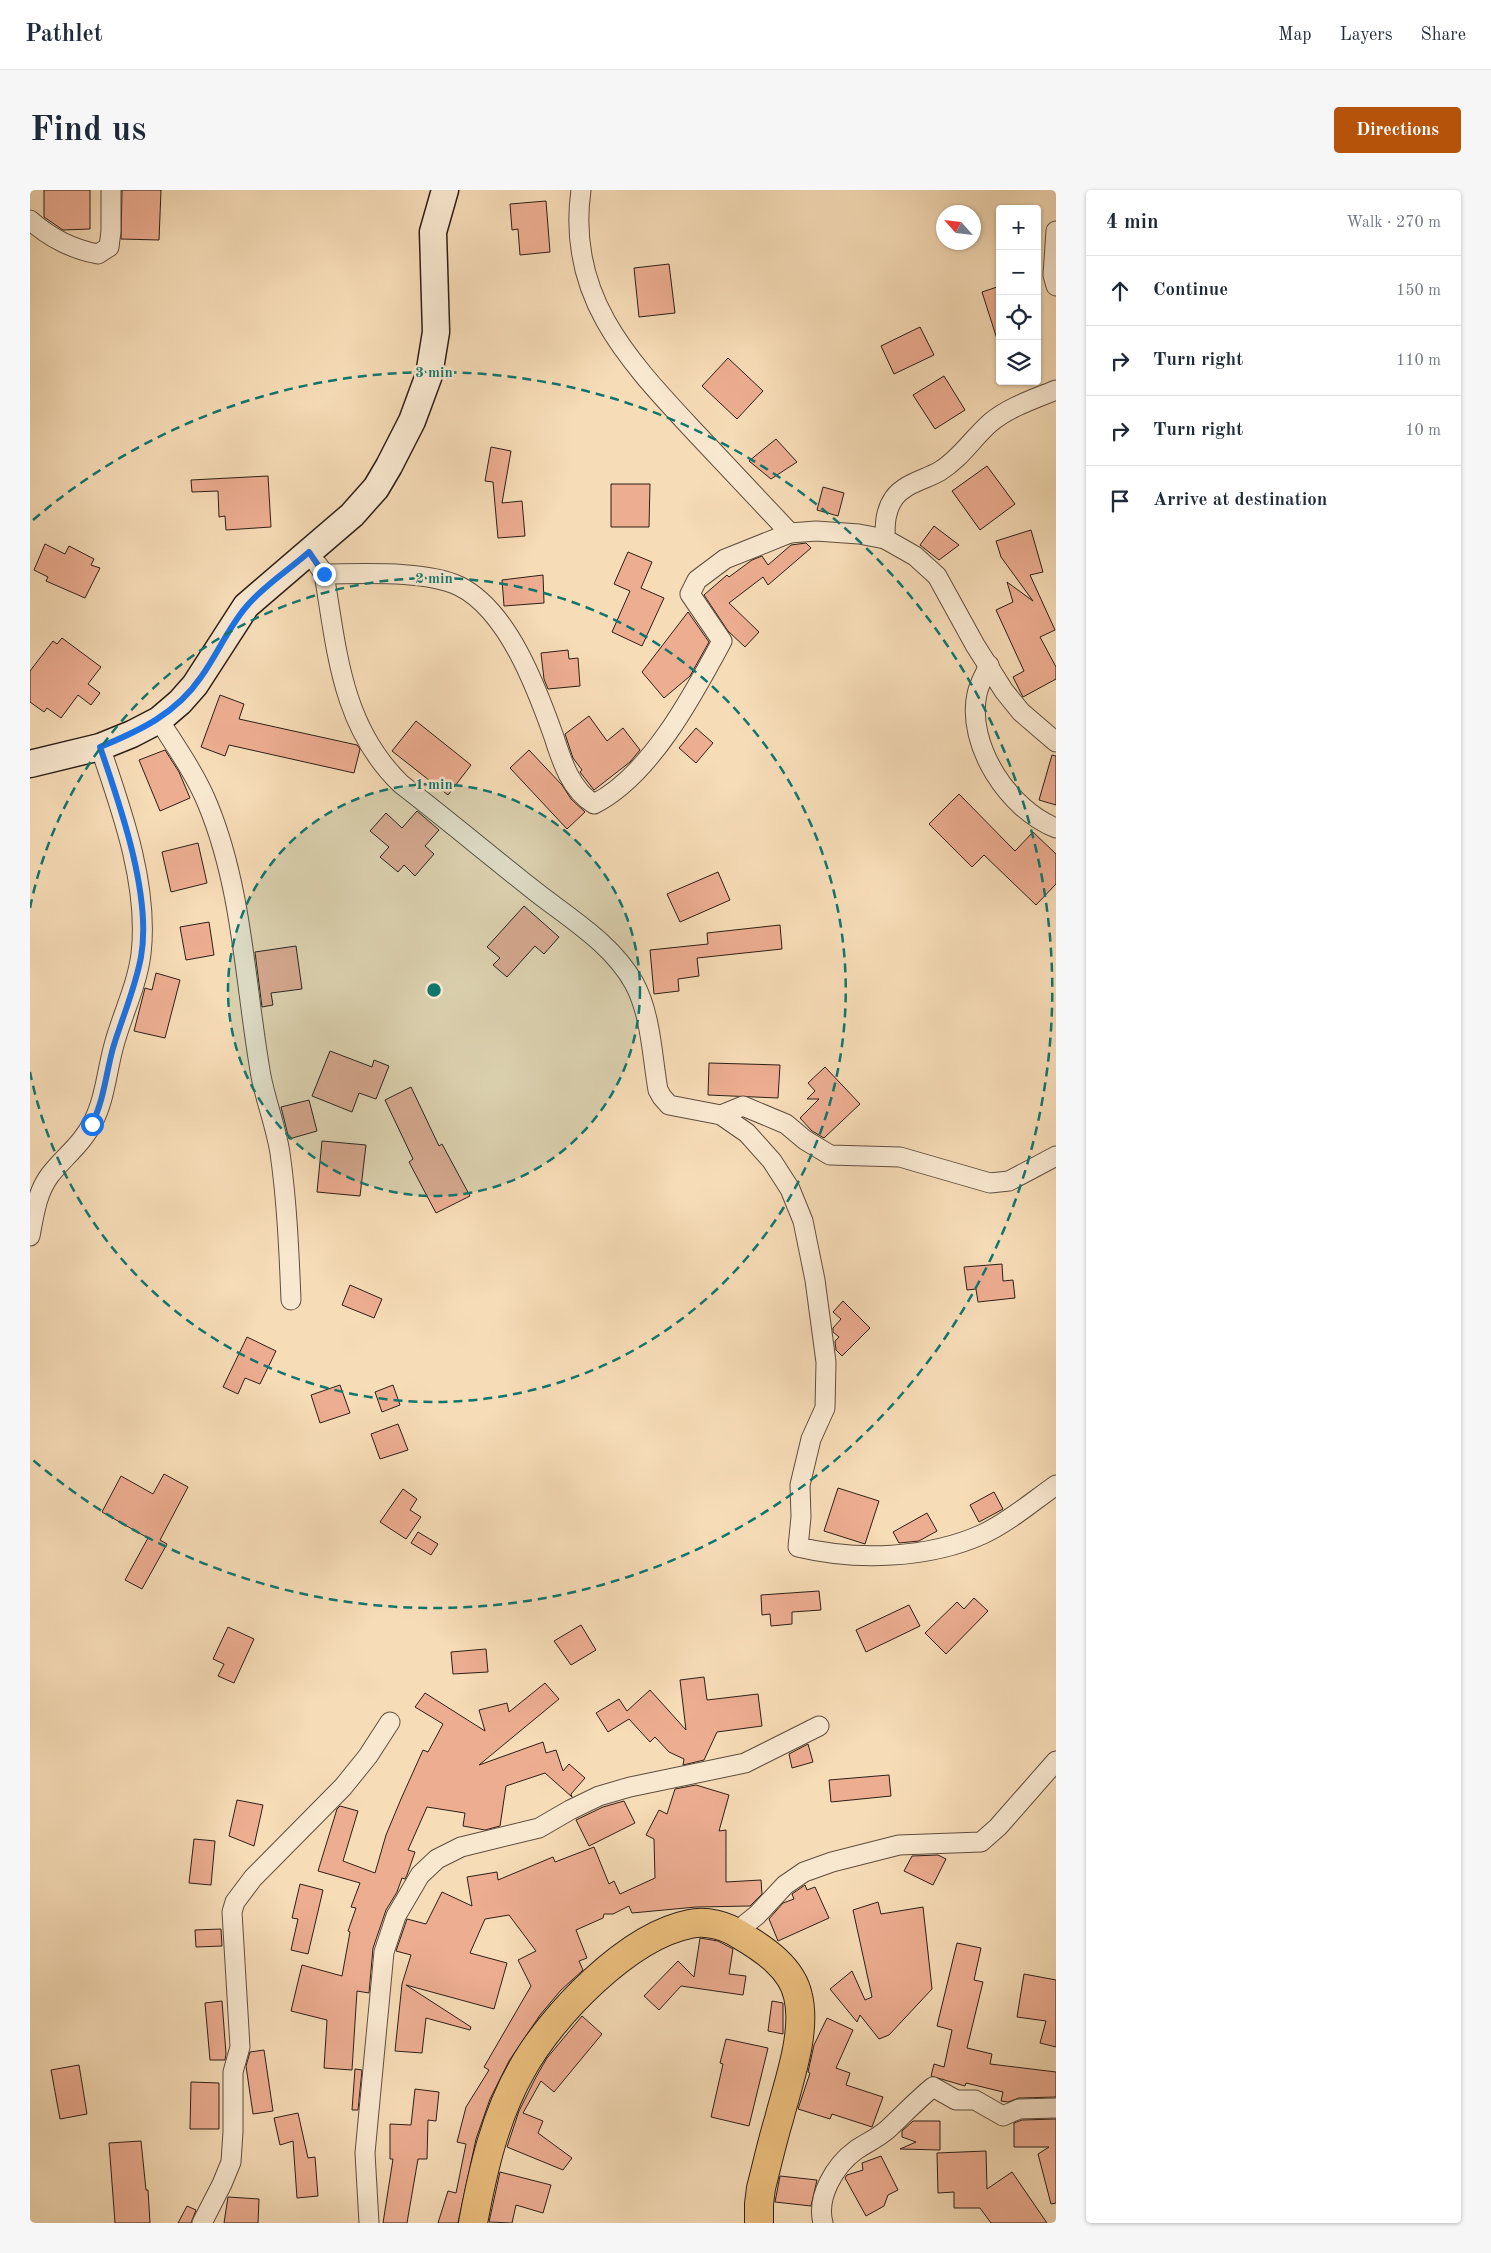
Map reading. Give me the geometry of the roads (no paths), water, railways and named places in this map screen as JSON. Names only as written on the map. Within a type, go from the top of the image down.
[{"type":"main road","points":[[473,2223],[487,2156],[510,2093],[521,2069],[552,2025],[586,1988],[623,1957],[656,1936],[690,1923],[711,1924],[736,1932],[761,1947],[794,1982],[799,1997],[797,2045],[791,2075],[761,2188],[759,2223]]},
{"type":"street","points":[[30,220],[47,234],[73,247],[98,254],[109,247],[111,232],[110,190]]},
{"type":"street","points":[[30,764],[100,747],[159,720],[195,686],[246,606],[352,515],[376,488],[398,450],[424,393],[432,362],[436,332],[433,232],[445,190]]},
{"type":"street","points":[[581,190],[579,217],[580,246],[585,272],[595,302],[613,336],[650,384],[790,533]]},
{"type":"street","points":[[1056,231],[1053,275],[1056,286]]},
{"type":"street","points":[[886,539],[885,520],[895,497],[908,486],[940,471],[951,463],[979,434],[1005,412],[1056,390]]},
{"type":"street","points":[[324,574],[384,573],[438,580],[459,586],[472,595],[502,626],[515,646],[543,705],[556,746],[575,789],[594,804],[604,799],[648,759],[669,730],[722,641],[690,594],[697,580],[725,559],[790,533],[816,531],[859,534],[886,539],[896,547],[914,556],[938,576],[975,646],[989,665],[1004,692],[1021,712],[1056,742]]},
{"type":"street","points":[[309,552],[324,574],[334,646],[340,672],[356,716],[377,756],[401,784],[578,924],[613,954],[635,984],[639,995],[646,1018],[658,1090],[662,1097],[674,1106],[721,1115],[748,1133],[772,1161],[790,1189],[803,1221],[815,1280],[826,1362],[825,1408],[811,1439],[800,1485],[801,1517],[798,1547],[846,1556],[895,1554],[951,1545],[985,1533],[1056,1485]]},
{"type":"street","points":[[989,665],[977,694],[976,725],[981,749],[996,777],[1028,813],[1056,828]]},
{"type":"street","points":[[159,720],[201,789],[226,861],[237,912],[261,1077],[280,1152],[288,1224],[291,1300]]},
{"type":"street","points":[[30,1236],[35,1208],[41,1191],[49,1177],[84,1136],[98,1112],[112,1051],[141,956],[142,911],[130,846],[100,747]]},
{"type":"street","points":[[721,1115],[743,1106],[786,1124],[805,1140],[830,1155],[900,1157],[990,1183],[1009,1181],[1056,1156]]},
{"type":"street","points":[[202,2223],[231,2162],[233,2072],[240,2047],[232,1912],[234,1902],[253,1878],[343,1787],[368,1756],[390,1722]]},
{"type":"street","points":[[369,2223],[365,2153],[384,1952],[396,1916],[420,1875],[437,1859],[461,1847],[539,1828],[599,1796],[745,1763],[819,1726]]},
{"type":"street","points":[[736,1932],[757,1916],[785,1885],[804,1872],[832,1862],[899,1845],[981,1842],[998,1827],[1056,1762]]},
{"type":"street","points":[[823,2223],[821,2214],[825,2193],[838,2167],[855,2150],[888,2129],[933,2088],[956,2100],[975,2100],[1003,2116],[1019,2109],[1056,2108]]}]
